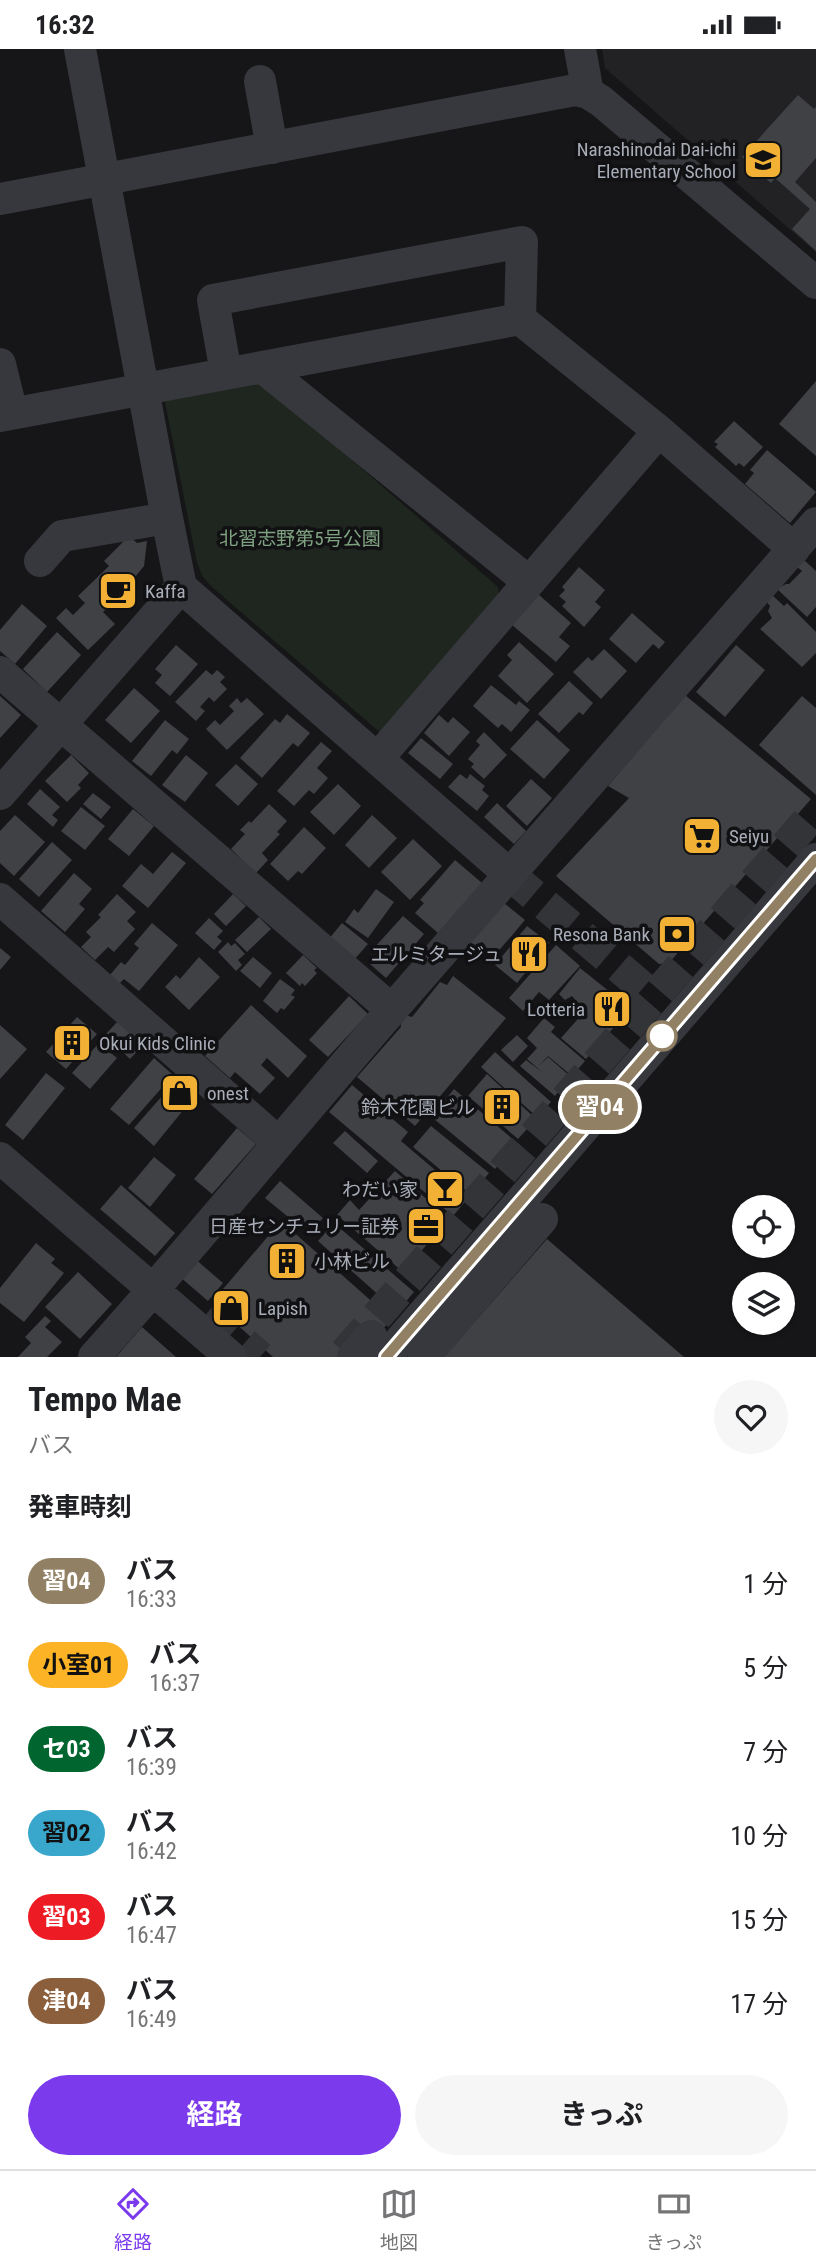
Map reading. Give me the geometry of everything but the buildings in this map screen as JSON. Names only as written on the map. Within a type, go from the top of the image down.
[{"type":"street","points":[[80,49],[181,587],[509,874]]},
{"type":"street","points":[[580,49],[588,93]]},
{"type":"street","points":[[260,81],[272,148]]},
{"type":"street","points":[[0,199],[575,90],[588,93],[601,101],[816,283]]},
{"type":"street","points":[[226,373],[213,300],[522,242],[520,319]]},
{"type":"street","points":[[0,364],[6,414],[520,319],[659,432],[794,549]]},
{"type":"street","points":[[262,367],[528,582]]},
{"type":"street","points":[[378,758],[659,432]]},
{"type":"street","points":[[40,561],[62,536],[166,518]]},
{"type":"street","points":[[94,1357],[391,1010],[816,523]]},
{"type":"street","points":[[0,794],[181,587]]},
{"type":"street","points":[[0,672],[391,1010]]},
{"type":"street","points":[[370,1350],[816,859]]},
{"type":"street","points":[[0,899],[278,1142]]},
{"type":"street","points":[[0,1158],[232,1357]]},
{"type":"street","points":[[424,1357],[542,1219]]},
{"type":"shaded area","name":"Narashinodai Dai-ichi Elementary School","points":[[602,49],[816,49],[816,252],[605,68]]},
{"type":"green space","name":"北習志野第5号公園","points":[[259,379],[498,587],[499,601],[382,734],[212,587],[203,577],[197,563],[164,397]]},
{"type":"tunnel","points":[[345,1353],[816,811]]},
{"type":"tunnel","points":[[509,874],[654,997]]},
{"type":"tunnel","points":[[208,1312],[260,1357]]},
{"type":"bus line","name":"習04","points":[[386,1357],[816,859]]},
{"type":"place","name":"Narashinodai Dai-ichi Elementary School","points":[[763,160]]},
{"type":"place","name":"Kaffa","points":[[118,591]]},
{"type":"place","name":"Seiyu","points":[[702,836]]},
{"type":"place","name":"Resona Bank","points":[[677,934]]},
{"type":"place","name":"エルミタージュ","points":[[529,954]]},
{"type":"place","name":"Lotteria","points":[[612,1009]]},
{"type":"place","name":"Okui Kids Clinic","points":[[72,1043]]},
{"type":"place","name":"onest","points":[[180,1093]]},
{"type":"place","name":"鈴木花園ビル","points":[[502,1107]]},
{"type":"place","name":"わだい家","points":[[445,1189]]},
{"type":"place","name":"日産センチュリー証券","points":[[426,1226]]},
{"type":"place","name":"小林ビル","points":[[287,1261]]},
{"type":"place","name":"Lapish","points":[[231,1308]]}]
